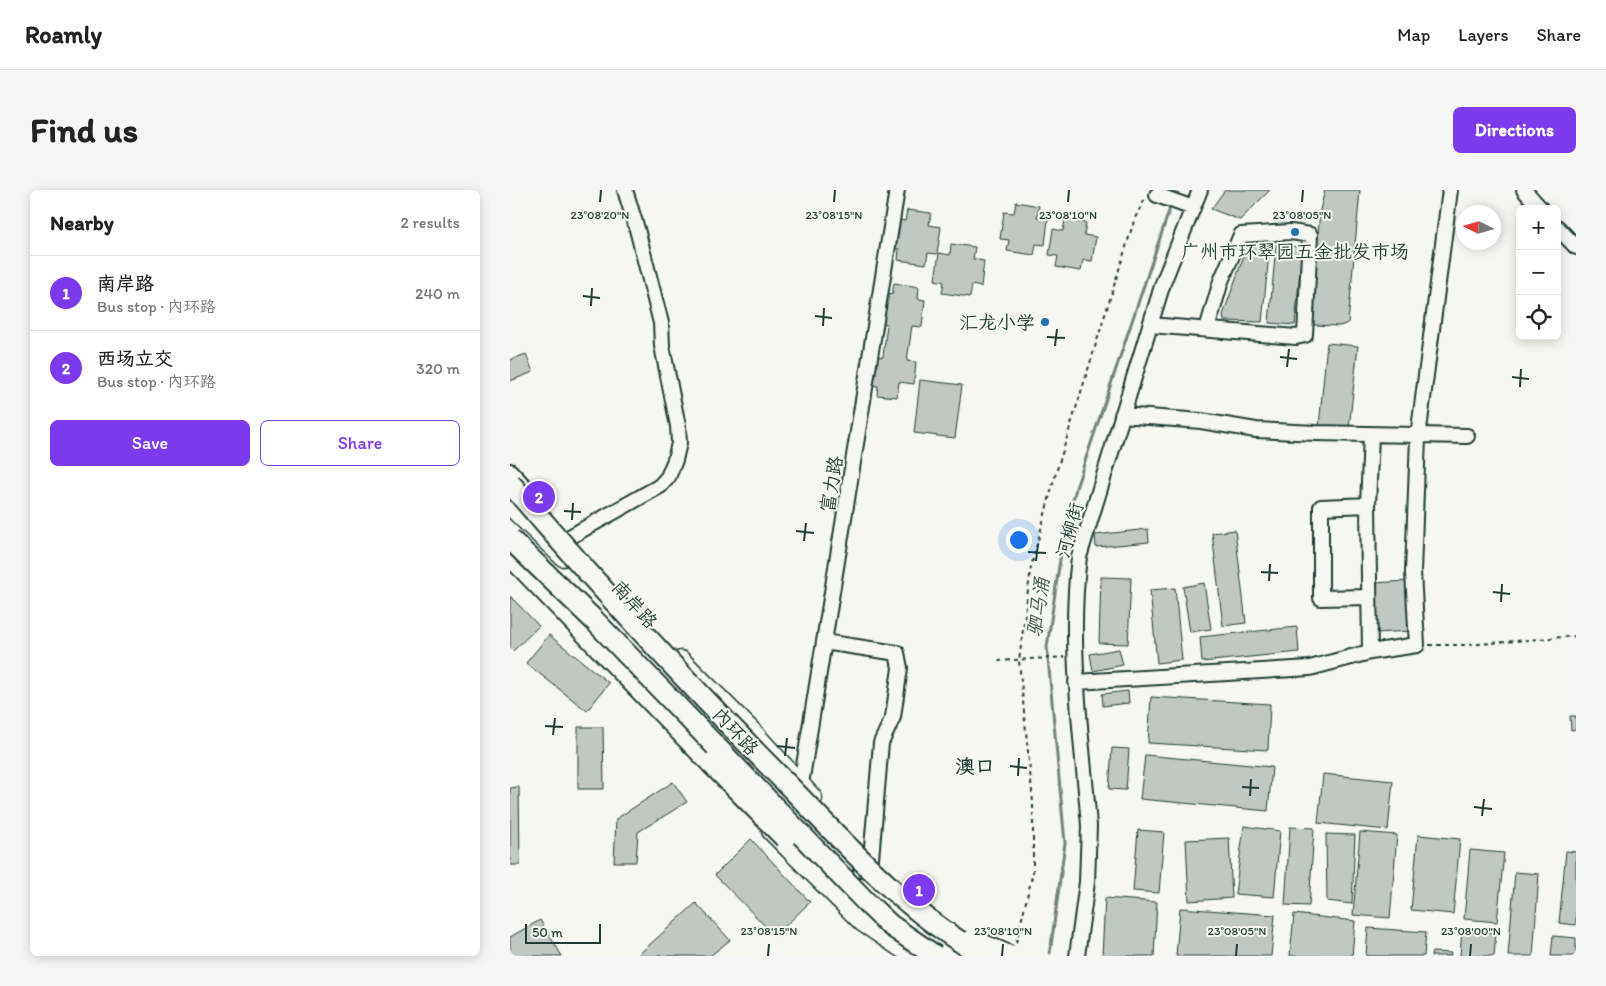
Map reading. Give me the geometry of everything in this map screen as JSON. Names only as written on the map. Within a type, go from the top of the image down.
[{"type":"highway","name":"内环路","points":[[514,488],[613,597],[877,877],[933,924],[984,956]]},
{"type":"highway","points":[[510,501],[613,597]]},
{"type":"highway","name":"内环路","points":[[510,539],[594,620],[848,885],[935,956]]},
{"type":"highway","points":[[510,555],[766,820],[842,892],[893,923]]},
{"type":"highway","points":[[933,924],[1012,952]]},
{"type":"main road","points":[[514,488],[566,539],[613,597]]},
{"type":"main road","points":[[514,488],[539,533],[654,632],[801,784],[866,865],[945,924],[994,956]]},
{"type":"main road","name":"南岸路","points":[[510,506],[575,570],[626,627],[866,865],[906,913],[968,956]]},
{"type":"main road","name":"南岸路","points":[[510,527],[821,851],[893,923],[945,956]]},
{"type":"main road","points":[[510,565],[781,842],[862,922],[913,956]]},
{"type":"main road","points":[[626,627],[654,632]]},
{"type":"main road","points":[[781,842],[821,851]]},
{"type":"main road","points":[[893,923],[913,956]]},
{"type":"street","points":[[566,539],[660,486],[668,477],[677,452],[678,426],[662,346],[661,323],[625,190]]},
{"type":"street","name":"富力路","points":[[801,784],[897,190]]},
{"type":"street","name":"河柳街","points":[[1078,956],[1087,882],[1089,845],[1075,656],[1075,603],[1079,557],[1163,283],[1200,190]]},
{"type":"street","points":[[1076,682],[1310,668],[1370,652],[1417,645],[1414,572],[1418,437],[1450,190]]},
{"type":"street","points":[[1524,190],[1537,205]]},
{"type":"street","points":[[1152,194],[1193,208]]},
{"type":"street","points":[[1561,231],[1576,247]]},
{"type":"street","points":[[1150,324],[1207,330],[1296,337],[1305,335],[1310,235],[1291,232],[1241,234],[1221,280],[1207,330]]},
{"type":"street","points":[[1122,415],[1201,421],[1256,430],[1418,437],[1467,436]]},
{"type":"street","points":[[1370,652],[1368,505],[1371,435]]},
{"type":"street","points":[[510,471],[514,488]]},
{"type":"street","points":[[1368,505],[1321,507],[1321,598],[1368,597]]},
{"type":"street","points":[[510,545],[724,765],[749,776]]},
{"type":"street","points":[[824,642],[897,653],[900,668],[893,716],[882,742],[866,865]]},
{"type":"street","points":[[724,765],[735,795]]},
{"type":"path","points":[[1012,952],[1033,872],[1033,802],[1019,661],[1032,567],[1055,476],[1135,218],[1152,194]]},
{"type":"path","points":[[1417,645],[1467,645],[1576,636]]},
{"type":"path","points":[[998,661],[1075,656]]},
{"type":"building","points":[[1225,190],[1270,190],[1240,220],[1211,209]]},
{"type":"building","points":[[1325,190],[1360,190],[1348,323],[1340,326],[1314,325],[1311,320],[1320,210]]},
{"type":"building","points":[[1016,202],[1039,206],[1037,217],[1048,219],[1045,245],[1036,244],[1034,255],[1007,251],[1009,240],[1000,239],[1004,212],[1014,213]]},
{"type":"building","points":[[907,210],[931,213],[929,225],[941,227],[937,254],[928,253],[926,264],[898,260],[899,249],[891,247],[895,219],[905,221]]},
{"type":"building","points":[[1065,220],[1086,223],[1084,235],[1096,237],[1092,261],[1083,260],[1081,271],[1056,267],[1058,256],[1049,255],[1053,229],[1063,231]]},
{"type":"building","points":[[951,244],[975,247],[973,259],[984,261],[981,287],[972,285],[970,297],[942,293],[944,282],[935,280],[939,253],[950,255]]},
{"type":"building","points":[[1248,244],[1270,245],[1262,322],[1224,321],[1223,315]]},
{"type":"building","points":[[1276,245],[1302,247],[1295,325],[1269,323]]},
{"type":"building","points":[[894,283],[919,287],[918,299],[925,300],[922,327],[912,326],[907,361],[916,362],[914,384],[899,382],[897,397],[877,395],[878,386],[869,385],[873,356],[883,357],[887,324],[877,323],[881,292],[892,294]]},
{"type":"building","points":[[1327,343],[1358,346],[1349,429],[1319,426]]},
{"type":"building","points":[[526,354],[533,372],[510,381],[510,360]]},
{"type":"building","points":[[920,380],[962,385],[955,438],[914,433]]},
{"type":"building","points":[[1148,529],[1149,542],[1096,547],[1095,535]]},
{"type":"building","points":[[1235,530],[1246,623],[1223,626],[1212,533]]},
{"type":"building","points":[[1101,577],[1131,578],[1128,644],[1099,643]]},
{"type":"building","points":[[1408,581],[1411,631],[1376,633],[1373,583]]},
{"type":"building","points":[[1204,583],[1211,629],[1190,632],[1183,587]]},
{"type":"building","points":[[1175,588],[1182,660],[1157,663],[1150,590]]},
{"type":"building","points":[[510,596],[539,626],[513,651],[510,648]]},
{"type":"building","points":[[1297,627],[1299,652],[1202,662],[1200,637]]},
{"type":"building","points":[[549,635],[609,683],[587,711],[526,663]]},
{"type":"building","points":[[1119,649],[1123,665],[1093,671],[1090,654]]},
{"type":"building","points":[[1128,691],[1129,703],[1103,706],[1102,694]]},
{"type":"building","points":[[1151,697],[1270,704],[1268,750],[1148,743]]},
{"type":"building","points":[[1570,716],[1576,716],[1576,729],[1571,730]]},
{"type":"building","points":[[578,727],[603,727],[604,789],[578,789]]},
{"type":"building","points":[[1112,748],[1129,749],[1126,790],[1109,789]]},
{"type":"building","points":[[1145,755],[1272,767],[1268,811],[1140,799]]},
{"type":"building","points":[[1323,774],[1393,781],[1388,830],[1318,823]]},
{"type":"building","points":[[673,782],[687,802],[638,832],[636,862],[614,862],[616,819]]},
{"type":"building","points":[[519,787],[520,865],[510,865],[510,788]]},
{"type":"building","points":[[1244,826],[1280,831],[1274,897],[1235,894]]},
{"type":"building","points":[[1290,827],[1314,828],[1309,906],[1285,905]]},
{"type":"building","points":[[1138,830],[1164,832],[1159,893],[1133,891]]},
{"type":"building","points":[[1360,832],[1397,835],[1390,918],[1353,915]]},
{"type":"building","points":[[1326,834],[1355,835],[1352,904],[1327,901]]},
{"type":"building","points":[[1418,835],[1460,839],[1453,914],[1411,910]]},
{"type":"building","points":[[1229,838],[1232,898],[1189,901],[1186,840]]},
{"type":"building","points":[[751,839],[810,902],[775,936],[715,875]]},
{"type":"building","points":[[1470,850],[1504,853],[1497,922],[1464,919]]},
{"type":"building","points":[[1566,851],[1576,852],[1576,925],[1559,923]]},
{"type":"building","points":[[1515,872],[1539,874],[1533,956],[1508,956]]},
{"type":"building","points":[[1105,898],[1157,902],[1154,956],[1102,956]]},
{"type":"building","points":[[696,903],[730,940],[710,956],[637,956]]},
{"type":"building","points":[[1180,908],[1275,915],[1271,956],[1176,956]]},
{"type":"building","points":[[1294,914],[1355,921],[1352,956],[1290,956]]},
{"type":"building","points":[[540,920],[562,956],[510,956],[510,937]]},
{"type":"building","points":[[1368,928],[1426,932],[1424,956],[1366,956]]},
{"type":"building","points":[[1462,930],[1496,933],[1494,956],[1460,956]]},
{"type":"building","points":[[1553,936],[1576,938],[1576,956],[1551,956]]},
{"type":"building","points":[[1432,952],[1451,953],[1450,956],[1431,956]]},
{"type":"waterway","name":"驷马涌","points":[[1050,953],[1065,843],[1047,647],[1062,546],[1076,488],[1171,205]]},
{"type":"place","name":"广州市环翠园五金批发市场","points":[[1295,232]]},
{"type":"place","name":"汇龙小学","points":[[1045,322]]},
{"type":"place","name":"西场立交","points":[[539,497]]},
{"type":"place","name":"南岸路","points":[[919,890]]},
{"type":"district","name":"澳口","points":[[975,766]]}]
